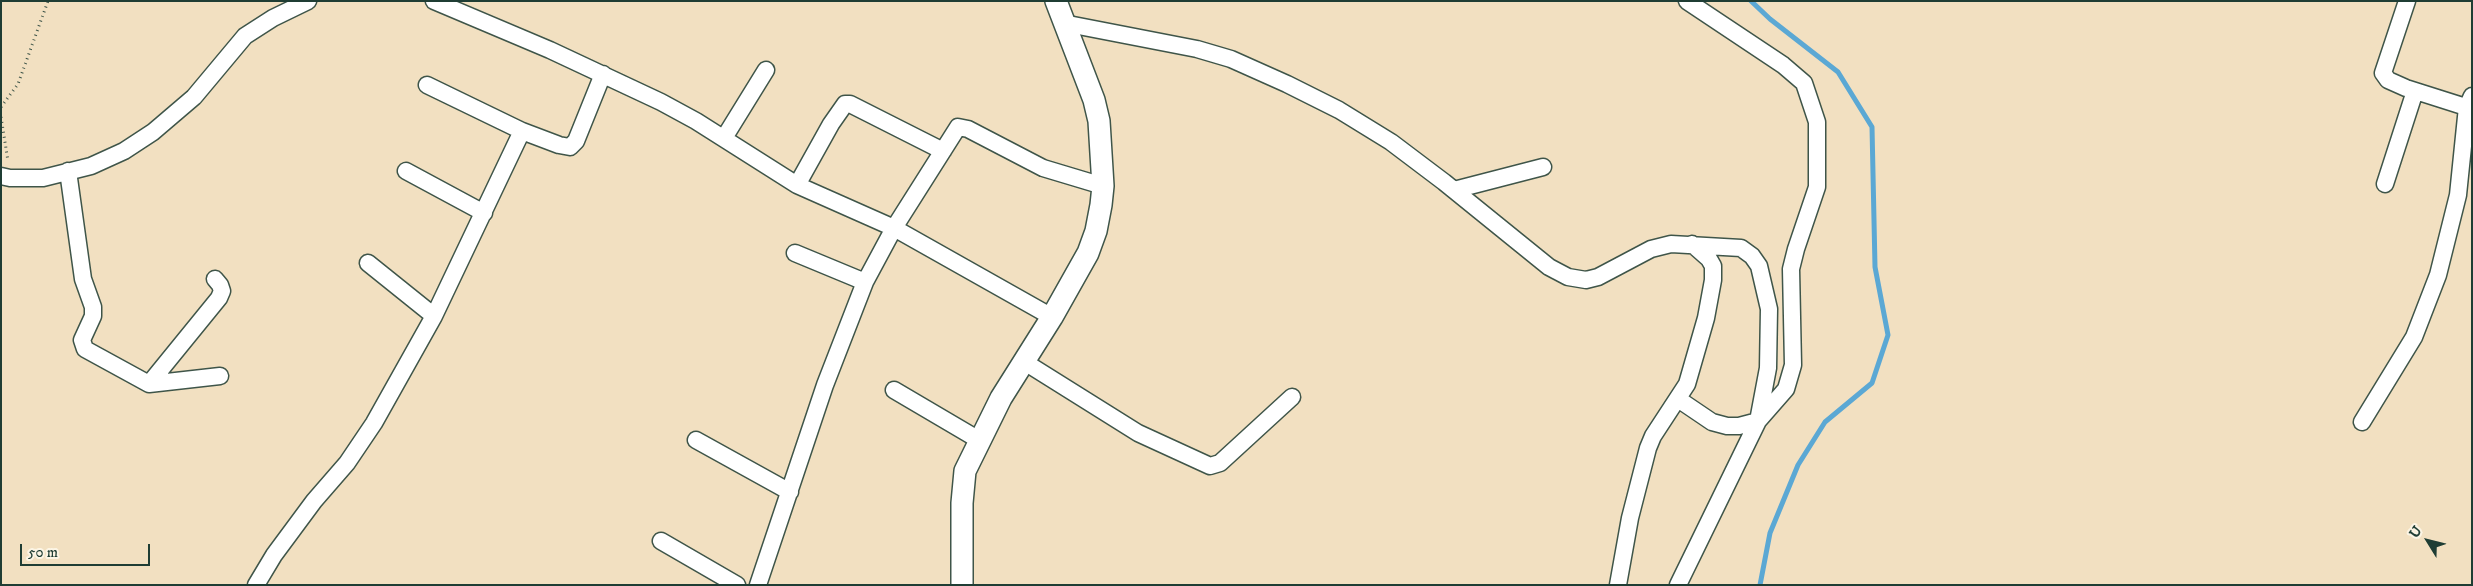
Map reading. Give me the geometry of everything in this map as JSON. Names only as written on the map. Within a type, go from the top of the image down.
[{"type":"street","points":[[6,177],[44,178],[91,166],[124,151],[153,132],[194,97],[245,36],[273,18],[308,1]]},
{"type":"street","points":[[962,585],[963,483],[965,471],[979,440],[1023,361],[1052,317],[1088,253],[1096,231],[1103,186],[1099,121],[1094,100],[1056,1]]},
{"type":"street","points":[[1678,585],[1758,421],[1786,389],[1793,365],[1791,269],[1817,187],[1817,122],[1811,97],[1804,83],[1784,64],[1687,1]]},
{"type":"street","points":[[2362,422],[2414,337],[2438,275],[2458,195],[2470,104],[2415,91],[2388,80],[2382,73],[2407,1]]},
{"type":"street","points":[[436,2],[482,19],[602,74],[696,121],[797,185],[894,228],[1052,317]]},
{"type":"street","points":[[1064,23],[1197,48],[1232,59],[1339,110],[1391,142],[1549,267],[1568,277],[1586,280],[1598,277],[1651,249],[1671,244],[1741,248],[1752,256],[1759,266],[1768,302],[1770,334],[1768,368],[1758,421]]},
{"type":"street","points":[[724,138],[766,70]]},
{"type":"street","points":[[427,85],[522,131],[558,145],[570,147],[576,141],[602,74]]},
{"type":"street","points":[[2385,184],[2415,91]]},
{"type":"street","points":[[797,185],[831,124],[845,104],[850,104],[944,151]]},
{"type":"street","points":[[758,585],[825,385],[865,282],[894,228],[958,127],[962,127],[1044,168],[1103,186]]},
{"type":"street","points":[[256,585],[280,547],[314,501],[347,463],[374,423],[434,316],[522,131]]},
{"type":"street","points":[[1454,190],[1543,167]]},
{"type":"street","points":[[68,171],[83,280],[93,316],[82,340],[85,349],[149,384],[220,376]]},
{"type":"street","points":[[406,171],[484,214]]},
{"type":"street","points":[[1618,585],[1630,518],[1648,448],[1653,436],[1678,399],[1694,366],[1713,280],[1712,266],[1709,259],[1692,244]]},
{"type":"street","points":[[795,253],[865,282]]},
{"type":"street","points":[[368,263],[434,316]]},
{"type":"street","points":[[149,384],[219,298],[222,291],[215,279]]},
{"type":"street","points":[[1023,361],[1138,433],[1210,466],[1220,463],[1292,397]]},
{"type":"street","points":[[894,390],[979,440]]},
{"type":"street","points":[[1678,399],[1712,422],[1727,426],[1739,426],[1758,421]]},
{"type":"street","points":[[696,440],[790,492]]},
{"type":"street","points":[[661,541],[737,585]]},
{"type":"path","points":[[1,108],[18,84],[48,1]]},
{"type":"path","points":[[1,117],[6,177]]},
{"type":"waterway","points":[[1751,1],[1770,19],[1838,72],[1872,127],[1875,267],[1888,335],[1872,383],[1825,422],[1798,465],[1770,533],[1760,585]]}]
